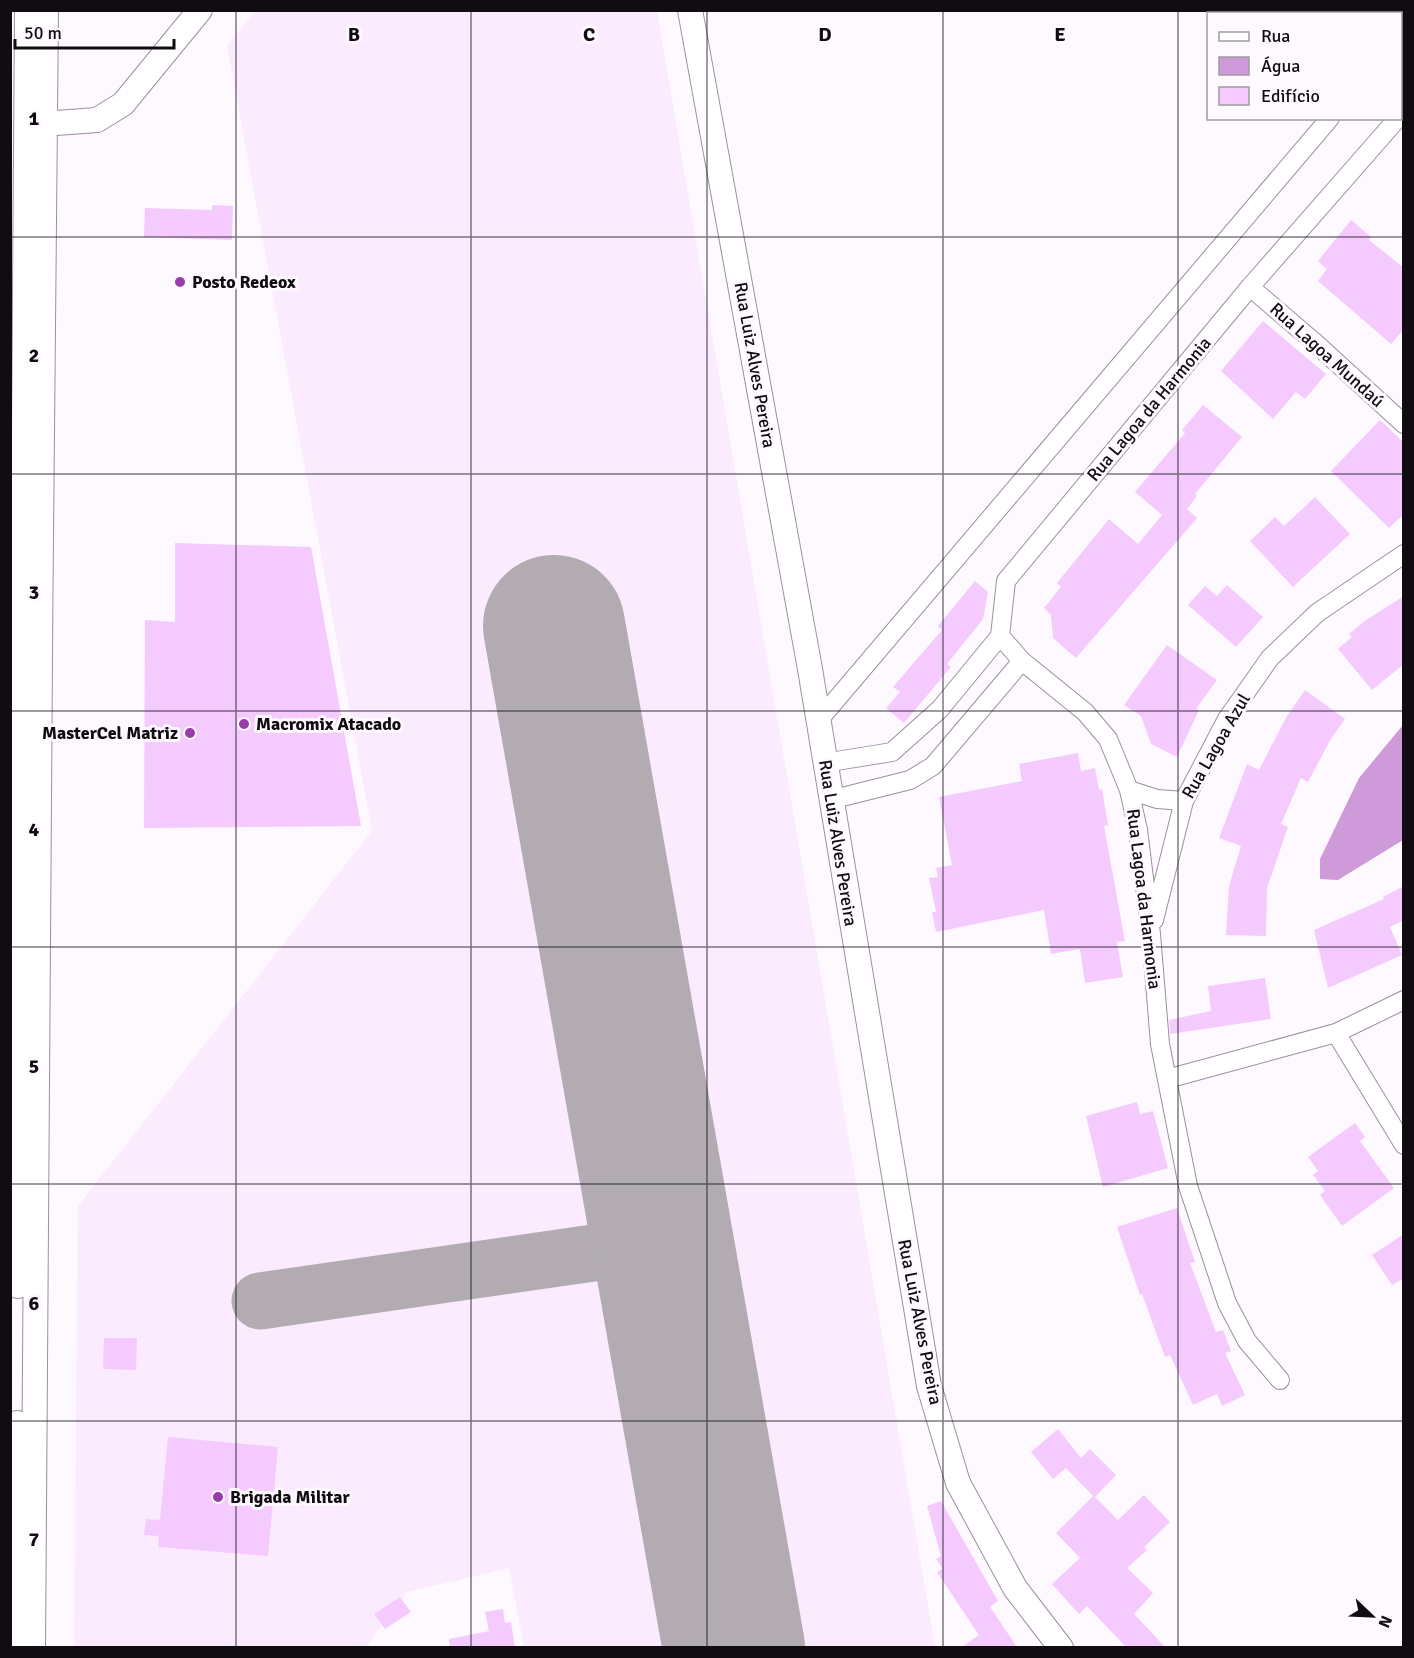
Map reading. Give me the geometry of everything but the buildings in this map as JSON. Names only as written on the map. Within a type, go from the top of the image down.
[{"type":"main road","points":[[27,10],[36,125]]},
{"type":"main road","points":[[14,1647],[36,125],[46,10]]},
{"type":"main road","points":[[36,125],[97,120],[123,104],[200,10]]},
{"type":"main road","name":"Rua Luiz Alves Pereira","points":[[692,12],[818,721],[929,1386],[958,1483],[1016,1588],[1061,1647]]},
{"type":"main road","points":[[20,1286],[33,1647]]},
{"type":"street","points":[[818,721],[1328,120]]},
{"type":"street","name":"Rua Lagoa da Harmonia","points":[[1280,1380],[1247,1341],[1227,1303],[1188,1186],[1160,1044],[1151,934],[1138,830],[1129,790],[1108,739],[1085,712],[1022,661],[1000,636],[1006,581],[1250,287],[1396,120]]},
{"type":"street","name":"Rua Lagoa Mundaú","points":[[1250,287],[1313,340],[1404,424]]},
{"type":"street","name":"Rua Lagoa Azul","points":[[1151,934],[1184,801],[1227,719],[1270,658],[1317,613],[1404,554]]},
{"type":"street","points":[[824,763],[892,752],[940,709],[1000,636]]},
{"type":"street","points":[[830,800],[910,780],[933,766],[1022,661]]},
{"type":"street","points":[[940,709],[963,730]]},
{"type":"street","points":[[892,752],[910,780]]},
{"type":"street","points":[[1129,790],[1157,799],[1184,801]]},
{"type":"street","points":[[1167,1079],[1336,1034],[1404,1000]]},
{"type":"street","points":[[1336,1034],[1404,1145]]},
{"type":"shaded area","points":[[255,11],[657,11],[935,1647],[524,1647],[509,1568],[407,1592],[366,1647],[74,1648],[78,1206],[372,831],[227,46]]},
{"type":"water","points":[[1403,725],[1403,840],[1338,880],[1320,879],[1320,859],[1359,778]]},
{"type":"taxiway","points":[[260,1301],[663,1243]]},
{"type":"runway","points":[[554,626],[734,1648]]},
{"type":"place","name":"Posto Redeox","points":[[180,282]]},
{"type":"place","name":"Macromix Atacado","points":[[244,724]]},
{"type":"place","name":"MasterCel Matriz","points":[[190,733]]},
{"type":"place","name":"Brigada Militar","points":[[218,1497]]}]
